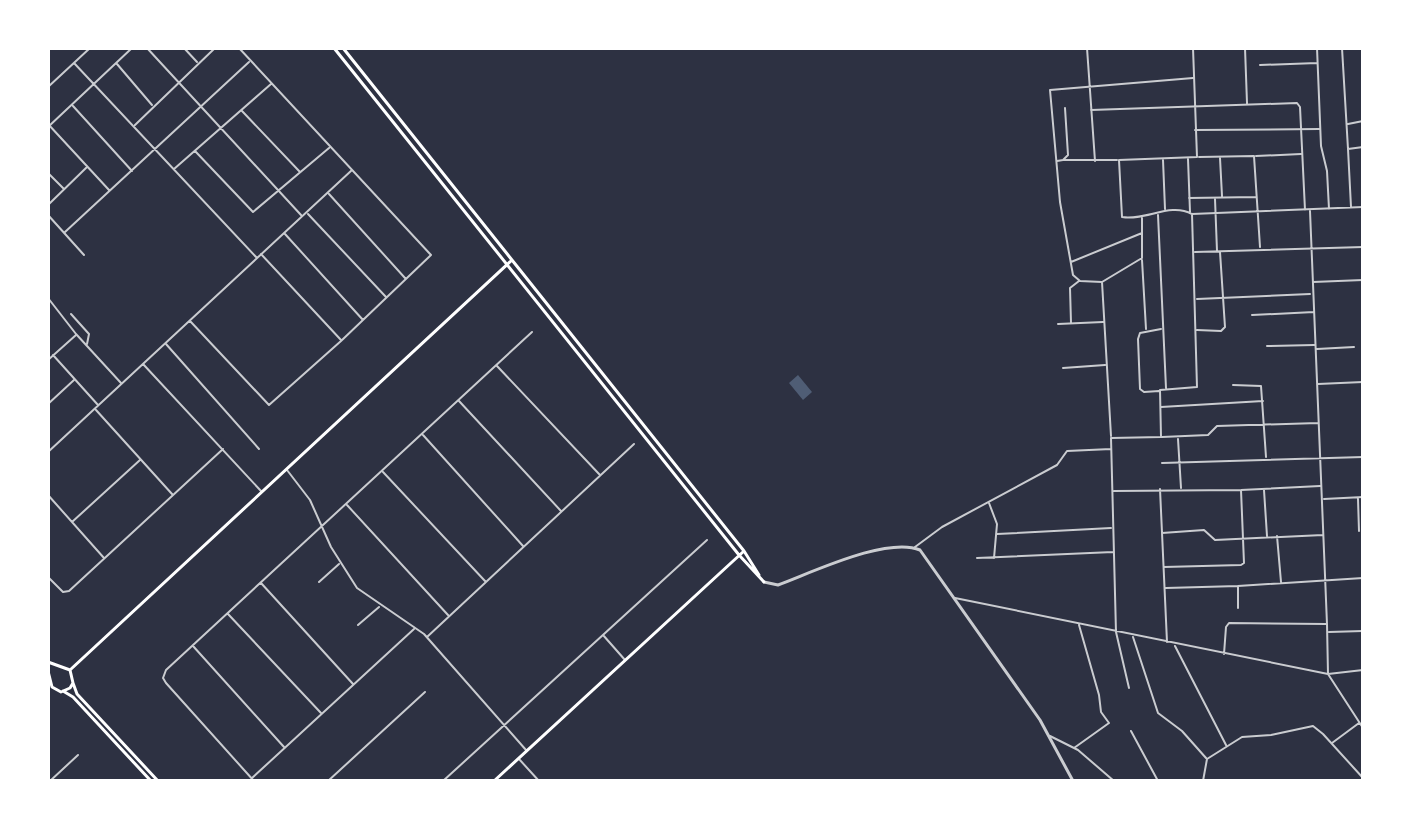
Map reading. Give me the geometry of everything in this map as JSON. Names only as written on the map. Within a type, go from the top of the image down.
[{"type":"main road","points":[[334,48],[739,555],[764,582]]},
{"type":"main road","points":[[343,48],[744,551],[764,582]]},
{"type":"main road","points":[[70,670],[512,260]]},
{"type":"main road","points":[[494,781],[744,551]]},
{"type":"main road","points":[[48,662],[70,670]]},
{"type":"main road","points":[[53,688],[49,672],[57,667]]},
{"type":"main road","points":[[70,670],[77,694],[158,781]]},
{"type":"main road","points":[[63,691],[73,683]]},
{"type":"main road","points":[[53,688],[73,697],[151,781]]},
{"type":"main road","points":[[48,692],[53,688]]},
{"type":"street","points":[[48,87],[90,48]]},
{"type":"street","points":[[111,192],[49,125],[132,48]]},
{"type":"street","points":[[147,48],[302,217]]},
{"type":"street","points":[[184,48],[198,64]]},
{"type":"street","points":[[134,126],[215,48]]},
{"type":"street","points":[[190,321],[269,405],[431,255],[239,48]]},
{"type":"street","points":[[1087,48],[1095,161]]},
{"type":"street","points":[[1193,48],[1197,157]]},
{"type":"street","points":[[1245,48],[1247,105]]},
{"type":"street","points":[[1317,48],[1320,129],[1329,209]]},
{"type":"street","points":[[1342,48],[1351,208]]},
{"type":"street","points":[[65,232],[251,61]]},
{"type":"street","points":[[74,63],[257,258]]},
{"type":"street","points":[[1260,65],[1318,63]]},
{"type":"street","points":[[116,64],[154,107]]},
{"type":"street","points":[[1080,281],[1073,275],[1070,263],[1050,90],[1193,78]]},
{"type":"street","points":[[174,169],[272,84]]},
{"type":"street","points":[[1091,110],[1297,103],[1300,107],[1311,248],[1328,674],[1363,728]]},
{"type":"street","points":[[72,105],[132,171]]},
{"type":"street","points":[[1063,160],[1068,155],[1065,108]]},
{"type":"street","points":[[241,110],[300,172]]},
{"type":"street","points":[[1347,124],[1363,121]]},
{"type":"street","points":[[1195,130],[1320,129]]},
{"type":"street","points":[[195,151],[251,212],[330,147]]},
{"type":"street","points":[[1348,149],[1363,147]]},
{"type":"street","points":[[1056,161],[1302,154]]},
{"type":"street","points":[[1254,156],[1261,249]]},
{"type":"street","points":[[1219,157],[1222,197]]},
{"type":"street","points":[[1163,158],[1165,210]]},
{"type":"street","points":[[1163,329],[1140,333],[1140,389],[1144,392],[1197,387],[1196,300],[1188,158]]},
{"type":"street","points":[[1119,160],[1122,217],[1142,217],[1165,210],[1217,213],[1363,207]]},
{"type":"street","points":[[48,205],[88,167]]},
{"type":"street","points":[[48,452],[352,170]]},
{"type":"street","points":[[48,173],[64,190]]},
{"type":"street","points":[[328,193],[406,279]]},
{"type":"street","points":[[1189,198],[1257,196]]},
{"type":"street","points":[[1197,330],[1224,329],[1215,197]]},
{"type":"street","points":[[307,212],[387,297]]},
{"type":"street","points":[[1158,214],[1166,390]]},
{"type":"street","points":[[48,215],[84,255]]},
{"type":"street","points":[[1142,217],[1146,330]]},
{"type":"street","points":[[284,233],[363,320]]},
{"type":"street","points":[[1070,263],[1142,233]]},
{"type":"street","points":[[1194,252],[1363,247]]},
{"type":"street","points":[[261,254],[341,341]]},
{"type":"street","points":[[1071,323],[1070,288],[1080,281],[1102,282],[1142,258]]},
{"type":"street","points":[[1312,282],[1363,280]]},
{"type":"street","points":[[1102,282],[1111,438],[1116,632],[1129,688]]},
{"type":"street","points":[[1196,300],[1313,293]]},
{"type":"street","points":[[48,298],[76,334],[122,383]]},
{"type":"street","points":[[1252,315],[1314,312]]},
{"type":"street","points":[[71,314],[89,334],[87,345]]},
{"type":"street","points":[[1058,324],[1104,322]]},
{"type":"street","points":[[415,628],[253,780],[163,678],[166,670],[532,332]]},
{"type":"street","points":[[48,360],[76,334]]},
{"type":"street","points":[[165,343],[259,449]]},
{"type":"street","points":[[1267,346],[1315,345]]},
{"type":"street","points":[[1315,349],[1354,347]]},
{"type":"street","points":[[53,355],[98,405]]},
{"type":"street","points":[[143,364],[262,492]]},
{"type":"street","points":[[497,365],[601,475]]},
{"type":"street","points":[[1063,368],[1107,365]]},
{"type":"street","points":[[48,404],[75,379]]},
{"type":"street","points":[[1317,384],[1363,382]]},
{"type":"street","points":[[1233,385],[1261,386],[1266,459]]},
{"type":"street","points":[[1160,390],[1161,437]]},
{"type":"street","points":[[459,400],[561,512]]},
{"type":"street","points":[[1160,407],[1263,401]]},
{"type":"street","points":[[95,409],[173,495]]},
{"type":"street","points":[[1111,438],[1208,435],[1217,426],[1318,423]]},
{"type":"street","points":[[422,434],[523,547]]},
{"type":"street","points":[[1177,436],[1181,489]]},
{"type":"street","points":[[426,637],[634,444]]},
{"type":"street","points":[[48,577],[66,592],[223,449]]},
{"type":"street","points":[[914,548],[942,527],[1057,465],[1067,451],[1111,449]]},
{"type":"street","points":[[1162,463],[1363,457]]},
{"type":"street","points":[[72,522],[141,459]]},
{"type":"street","points":[[286,469],[310,500],[340,564],[357,588],[426,637],[527,750]]},
{"type":"street","points":[[382,471],[486,582]]},
{"type":"street","points":[[1113,491],[1322,486]]},
{"type":"street","points":[[1160,489],[1167,643]]},
{"type":"street","points":[[1264,489],[1267,537]]},
{"type":"street","points":[[1164,567],[1241,565],[1245,559],[1241,490]]},
{"type":"street","points":[[48,495],[105,558]]},
{"type":"street","points":[[1322,499],[1361,497],[1359,531]]},
{"type":"street","points":[[989,502],[997,534],[994,558]]},
{"type":"street","points":[[346,504],[449,616]]},
{"type":"street","points":[[997,534],[1114,528]]},
{"type":"street","points":[[1162,533],[1204,530],[1213,539],[1324,535]]},
{"type":"street","points":[[1277,536],[1281,583]]},
{"type":"street","points":[[443,781],[707,540]]},
{"type":"street","points":[[764,582],[778,585],[860,556],[890,548],[914,548],[925,556],[1049,735],[1073,781]]},
{"type":"street","points":[[977,558],[1114,552]]},
{"type":"street","points":[[319,582],[340,564]]},
{"type":"street","points":[[1164,588],[1363,578]]},
{"type":"street","points":[[261,583],[354,684]]},
{"type":"street","points":[[1238,586],[1238,608]]},
{"type":"street","points":[[954,598],[1328,674],[1363,670]]},
{"type":"street","points":[[358,625],[380,606]]},
{"type":"street","points":[[228,614],[321,714]]},
{"type":"street","points":[[1224,654],[1229,623],[1327,624]]},
{"type":"street","points":[[1074,748],[1109,723],[1101,712],[1078,624]]},
{"type":"street","points":[[1328,632],[1363,631]]},
{"type":"street","points":[[602,634],[625,660]]},
{"type":"street","points":[[1133,636],[1158,713],[1182,731],[1207,759]]},
{"type":"street","points":[[1174,645],[1226,745]]},
{"type":"street","points":[[193,646],[285,747]]},
{"type":"street","points":[[328,781],[425,692]]},
{"type":"street","points":[[1331,743],[1360,723]]},
{"type":"street","points":[[1203,781],[1207,759],[1226,745],[1249,735],[1271,735],[1313,726],[1363,778]]},
{"type":"street","points":[[1131,731],[1158,781]]},
{"type":"street","points":[[1049,735],[1074,748],[1114,781]]},
{"type":"street","points":[[50,781],[78,755]]},
{"type":"street","points":[[518,758],[539,781]]},
{"type":"street","points":[[56,775],[61,781]]},
{"type":"water","points":[[798,375],[812,392],[803,400],[789,383]]}]
